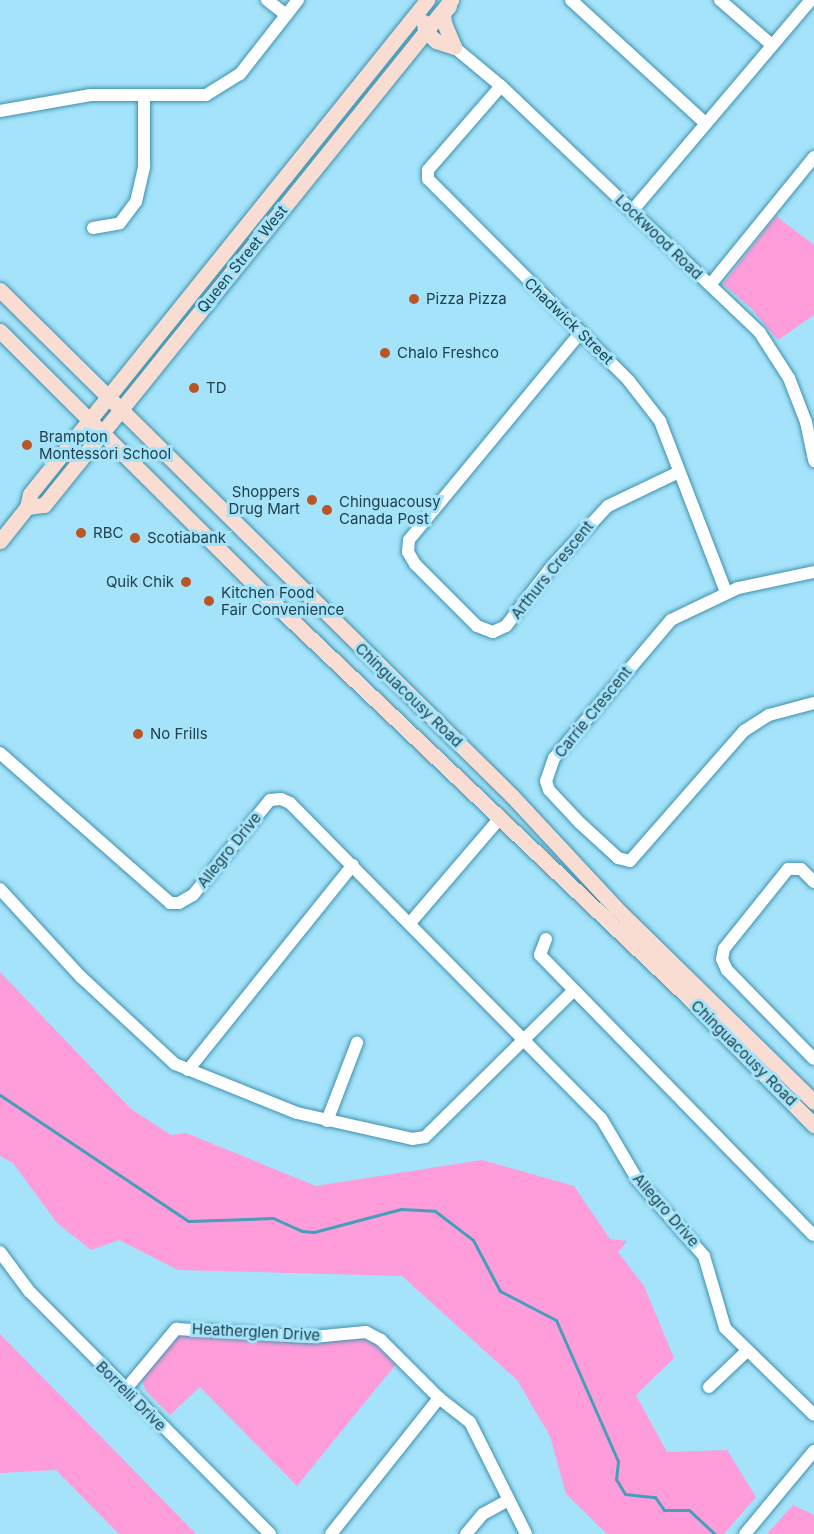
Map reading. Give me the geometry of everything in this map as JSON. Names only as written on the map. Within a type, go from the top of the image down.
[{"type":"main road","name":"Queen Street West","points":[[0,541],[27,507],[30,494],[88,420],[427,0]]},
{"type":"main road","points":[[436,0],[423,16],[425,31],[436,41],[454,47]]},
{"type":"main road","name":"Queen Street West","points":[[27,507],[44,505],[452,0]]},
{"type":"main road","points":[[452,0],[443,18],[454,47]]},
{"type":"main road","points":[[286,175],[300,186]]},
{"type":"main road","name":"Chinguacousy Road","points":[[0,290],[505,789],[616,908],[814,1102]]},
{"type":"main road","name":"Chinguacousy Road","points":[[0,331],[102,434],[499,819],[681,989],[814,1125]]},
{"type":"street","points":[[267,0],[286,15]]},
{"type":"street","points":[[0,111],[59,98],[206,95],[225,86],[240,74],[298,0]]},
{"type":"street","points":[[572,0],[705,123]]},
{"type":"street","points":[[720,0],[772,45]]},
{"type":"street","points":[[632,211],[811,0]]},
{"type":"street","name":"Lockwood Road","points":[[454,47],[501,86],[760,333],[789,378],[813,447],[814,461]]},
{"type":"street","name":"Chadwick Street","points":[[501,86],[428,170],[428,179],[465,220],[629,381],[660,421],[726,592]]},
{"type":"street","points":[[93,228],[120,223],[136,202],[144,166],[144,97]]},
{"type":"street","points":[[710,285],[814,157]]},
{"type":"street","name":"Arthurs Crescent","points":[[581,332],[417,530],[408,552],[415,564],[477,626],[493,632],[507,626],[552,566],[608,506],[679,472]]},
{"type":"street","name":"Carrie Crescent","points":[[814,572],[726,592],[671,620],[646,646],[554,758],[548,770],[549,790],[618,858],[630,861],[744,731],[769,715],[814,703]]},
{"type":"street","name":"Allegro Drive","points":[[0,753],[170,903],[179,903],[193,895],[264,805],[275,798],[290,803],[601,1118],[637,1179],[696,1244],[709,1267],[721,1321],[747,1352],[814,1414]]},
{"type":"street","points":[[410,923],[499,819]]},
{"type":"street","points":[[188,1070],[353,865]]},
{"type":"street","points":[[814,882],[801,869],[788,869],[724,949],[722,959],[727,970],[814,1059]]},
{"type":"street","points":[[0,890],[109,1005],[164,1056],[188,1070],[262,1101],[327,1121],[419,1139],[573,991]]},
{"type":"street","points":[[546,939],[540,955],[813,1235]]},
{"type":"street","points":[[327,1121],[357,1043]]},
{"type":"street","name":"Borrelli Drive","points":[[0,1252],[17,1278],[125,1390],[270,1534]]},
{"type":"street","name":"Heatherglen Drive","points":[[125,1390],[176,1329],[312,1336],[360,1331],[381,1340],[476,1431],[506,1501],[526,1534]]},
{"type":"street","points":[[709,1387],[747,1352]]},
{"type":"street","points":[[331,1534],[440,1398]]},
{"type":"street","points":[[745,1534],[814,1451]]},
{"type":"street","points":[[466,1534],[483,1514],[506,1501]]},
{"type":"shaded area","points":[[776,216],[814,245],[814,315],[778,340],[751,308],[723,284]]},
{"type":"shaded area","points":[[0,972],[131,1109],[171,1135],[186,1133],[316,1186],[482,1160],[574,1186],[610,1239],[627,1241],[618,1252],[644,1286],[674,1358],[636,1395],[667,1452],[727,1450],[756,1497],[724,1534],[607,1534],[566,1494],[550,1436],[517,1380],[402,1276],[178,1270],[119,1240],[91,1250],[57,1223],[13,1163],[0,1156]]},
{"type":"shaded area","points":[[0,1334],[196,1534],[119,1534],[56,1470],[0,1473]]},
{"type":"shaded area","points":[[185,1335],[315,1344],[359,1338],[372,1342],[396,1364],[297,1486],[200,1387],[170,1415],[146,1391],[142,1380],[175,1339]]},
{"type":"shaded area","points":[[793,1505],[814,1515],[814,1534],[767,1534]]},
{"type":"waterway","points":[[0,1095],[188,1221],[273,1218],[302,1231],[314,1232],[401,1209],[435,1211],[473,1240],[500,1291],[556,1320],[618,1461],[616,1479],[625,1494],[655,1497],[664,1510],[689,1510],[715,1534]]},
{"type":"place","name":"Pizza Pizza","points":[[414,299]]},
{"type":"place","name":"Chalo Freshco","points":[[385,353]]},
{"type":"place","name":"TD","points":[[194,388]]},
{"type":"place","name":"Brampton Montessori School","points":[[27,445]]},
{"type":"place","name":"Shoppers Drug Mart","points":[[312,500]]},
{"type":"place","name":"Chinguacousy Canada Post","points":[[327,510]]},
{"type":"place","name":"RBC","points":[[81,533]]},
{"type":"place","name":"Scotiabank","points":[[135,538]]},
{"type":"place","name":"Quik Chik","points":[[186,582]]},
{"type":"place","name":"Kitchen Food Fair Convenience","points":[[209,601]]},
{"type":"place","name":"No Frills","points":[[138,734]]}]
